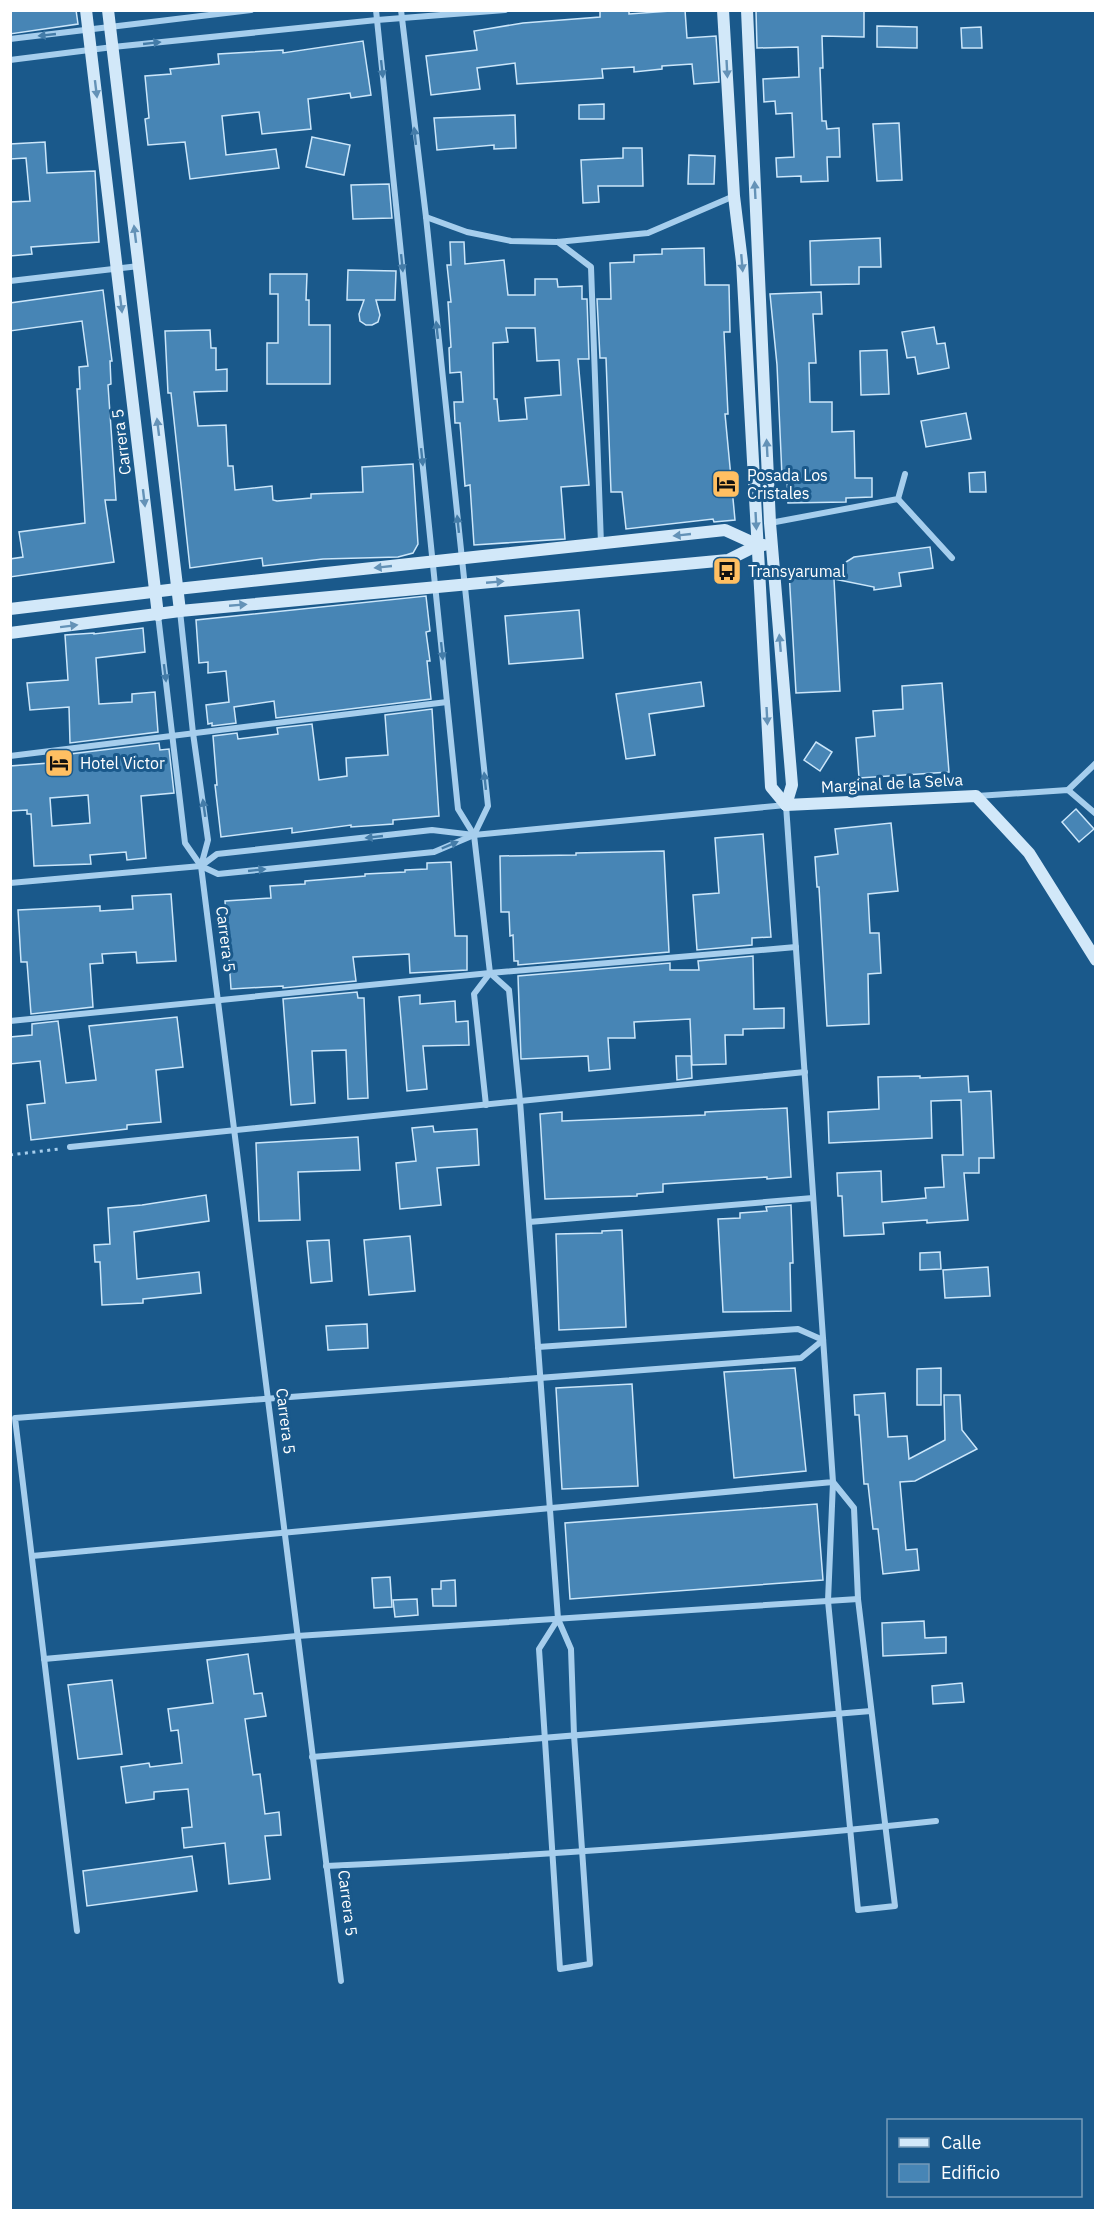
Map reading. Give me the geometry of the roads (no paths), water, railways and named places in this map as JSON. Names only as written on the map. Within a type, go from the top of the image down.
[{"type":"street","name":"Carrera 5","points":[[86,10],[185,843],[201,866]]},
{"type":"street","name":"Carrera 5","points":[[108,10],[193,733],[208,840],[201,866],[341,1981]]},
{"type":"street","points":[[10,39],[251,10]]},
{"type":"street","points":[[376,10],[458,809],[474,835],[490,973],[509,990],[520,1101],[558,1619],[571,1649],[574,1735],[590,1964],[560,1969],[538,1649],[558,1619]]},
{"type":"street","points":[[10,883],[201,866],[218,874],[434,852],[474,835],[488,806],[426,217],[401,10]]},
{"type":"street","points":[[10,60],[377,20],[402,20],[505,10]]},
{"type":"street","points":[[723,10],[734,196],[742,261],[771,787],[786,805]]},
{"type":"street","points":[[747,10],[770,523],[792,785],[786,805],[833,1482],[828,1601],[858,1910],[896,1906],[858,1599],[854,1508],[833,1482]]},
{"type":"street","points":[[426,217],[468,232],[511,241],[558,242],[648,233],[734,196]]},
{"type":"street","points":[[558,242],[591,267],[601,544]]},
{"type":"street","points":[[10,281],[139,266]]},
{"type":"street","points":[[898,499],[905,474]]},
{"type":"street","points":[[770,523],[898,499]]},
{"type":"street","points":[[898,499],[952,558]]},
{"type":"street","points":[[10,609],[725,531],[758,545]]},
{"type":"street","points":[[10,633],[180,611],[728,560],[758,545],[772,544]]},
{"type":"street","points":[[10,756],[447,702]]},
{"type":"street","points":[[976,796],[1068,790],[1095,763]]},
{"type":"street","points":[[1068,790],[1095,814]]},
{"type":"street","name":"Marginal de la Selva","points":[[786,805],[976,796],[1029,853],[1095,960]]},
{"type":"street","points":[[201,866],[217,854],[432,830],[474,835],[786,805]]},
{"type":"street","points":[[10,1021],[490,973],[796,947]]},
{"type":"street","points":[[486,1105],[474,994],[490,973]]},
{"type":"street","points":[[70,1147],[805,1072]]},
{"type":"street","points":[[529,1222],[813,1198]]},
{"type":"street","points":[[538,1347],[798,1329],[823,1340]]},
{"type":"street","points":[[77,1931],[15,1418],[801,1358],[823,1340]]},
{"type":"street","points":[[32,1556],[833,1482]]},
{"type":"street","points":[[44,1659],[297,1636],[858,1599]]},
{"type":"street","points":[[312,1756],[871,1711]]},
{"type":"street","points":[[326,1866],[582,1852],[936,1821]]},
{"type":"place","name":"Posada Los Cristales","points":[[726,484]]},
{"type":"place","name":"Transyarumal","points":[[727,571]]},
{"type":"place","name":"Hotel Victor","points":[[59,763]]}]
